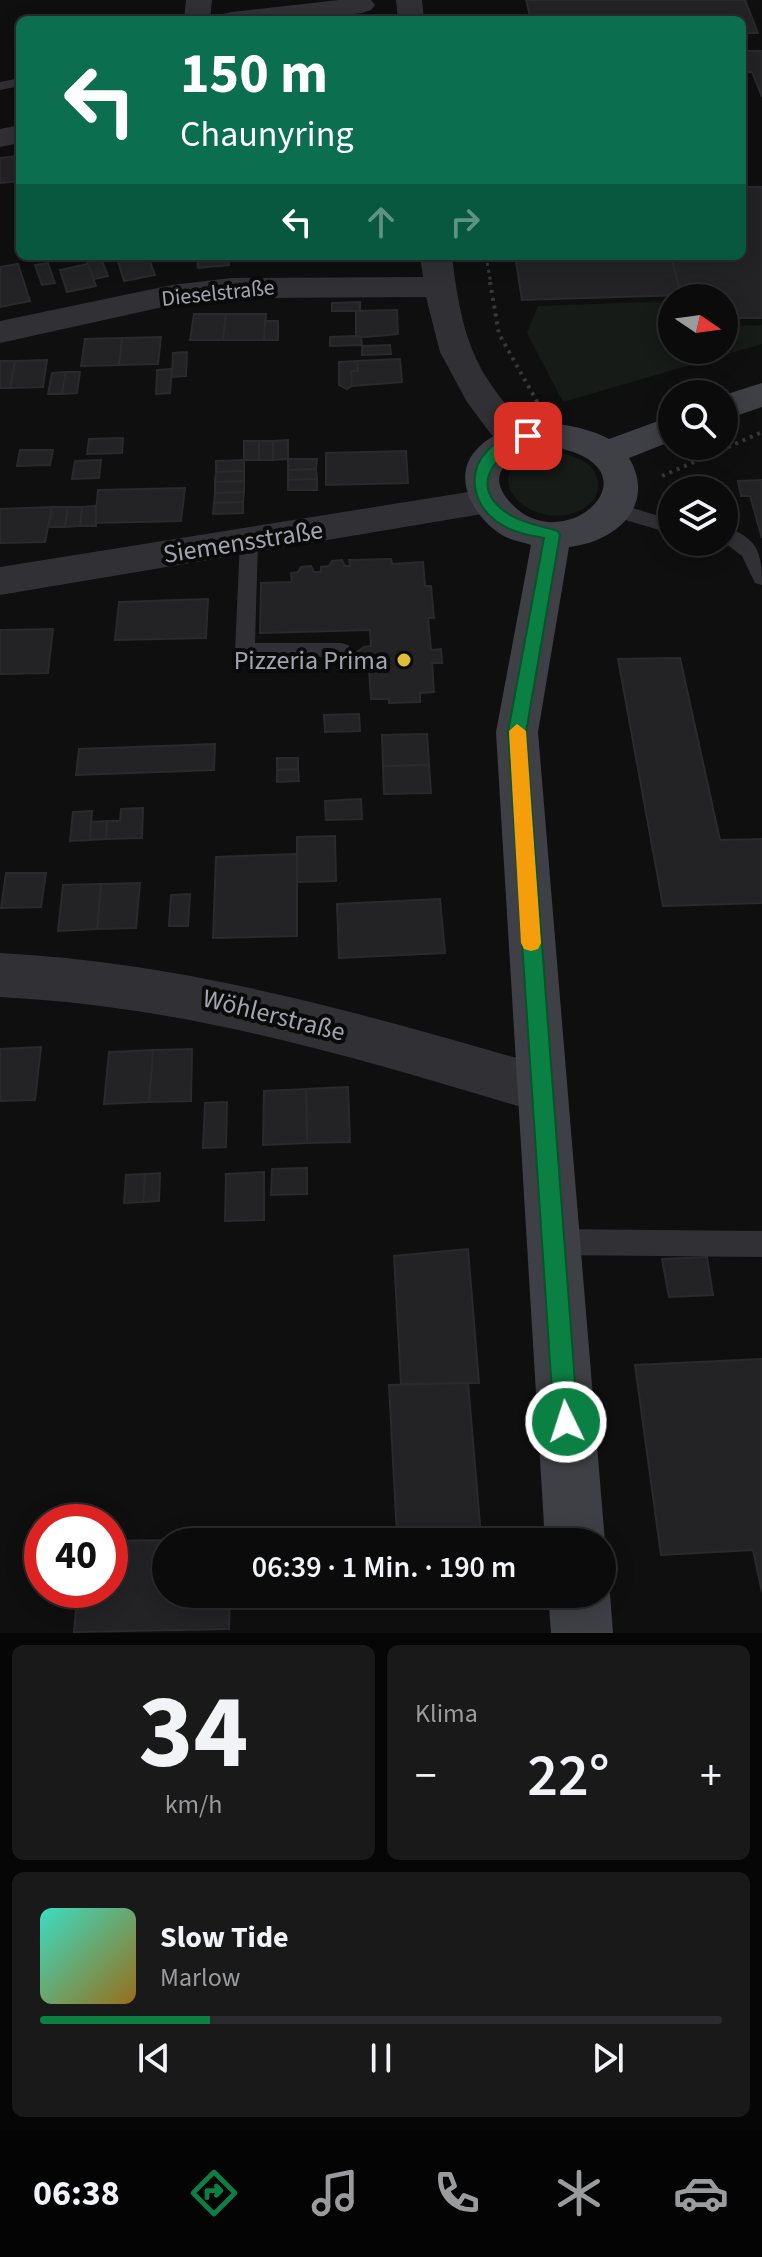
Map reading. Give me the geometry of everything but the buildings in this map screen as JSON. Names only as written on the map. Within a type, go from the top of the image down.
[{"type":"street","points":[[267,16],[362,5]]},
{"type":"street","points":[[438,272],[461,363],[515,440]]},
{"type":"street","name":"Dieselstraße","points":[[0,332],[172,295],[438,272]]},
{"type":"street","points":[[738,403],[762,394]]},
{"type":"street","points":[[605,454],[658,433]]},
{"type":"street","points":[[548,434],[569,437],[588,443],[605,454],[617,468],[623,484],[616,510],[593,527],[552,535],[521,528],[501,517],[487,502],[481,485],[483,468],[493,453],[515,440],[548,434]]},
{"type":"street","name":"Siemensstraße","points":[[0,581],[487,502]]},
{"type":"street","points":[[552,535],[517,732],[574,1528]]},
{"type":"street","name":"Wöhlerstraße","points":[[0,975],[184,994],[323,1026],[541,1089]]},
{"type":"street","points":[[580,1608],[582,1633]]},
{"type":"lane","points":[[616,510],[658,523]]},
{"type":"lane","points":[[249,541],[245,651],[341,651]]},
{"type":"lane","points":[[738,542],[759,566],[762,578]]},
{"type":"lane","points":[[553,1242],[762,1244]]},
{"type":"path","points":[[487,260],[499,334],[541,409]]},
{"type":"path","points":[[662,476],[762,433]]},
{"type":"shaded area","points":[[658,302],[658,364],[693,364],[563,402],[527,333],[538,306]]},
{"type":"shaded area","points":[[762,325],[762,344],[738,351],[738,326]]},
{"type":"shaded area","points":[[540,452],[568,455],[592,468],[598,486],[591,503],[567,515],[548,515],[517,500],[509,488],[509,474],[519,462]]},
{"type":"slow traffic","points":[[517,731],[531,943]]},
{"type":"place","name":"Pizzeria Prima","points":[[404,660]]},
{"type":"route","points":[[528,436],[510,442],[493,453],[483,468],[481,485],[487,502],[501,517],[521,528],[552,535],[517,732],[566,1422]]}]
